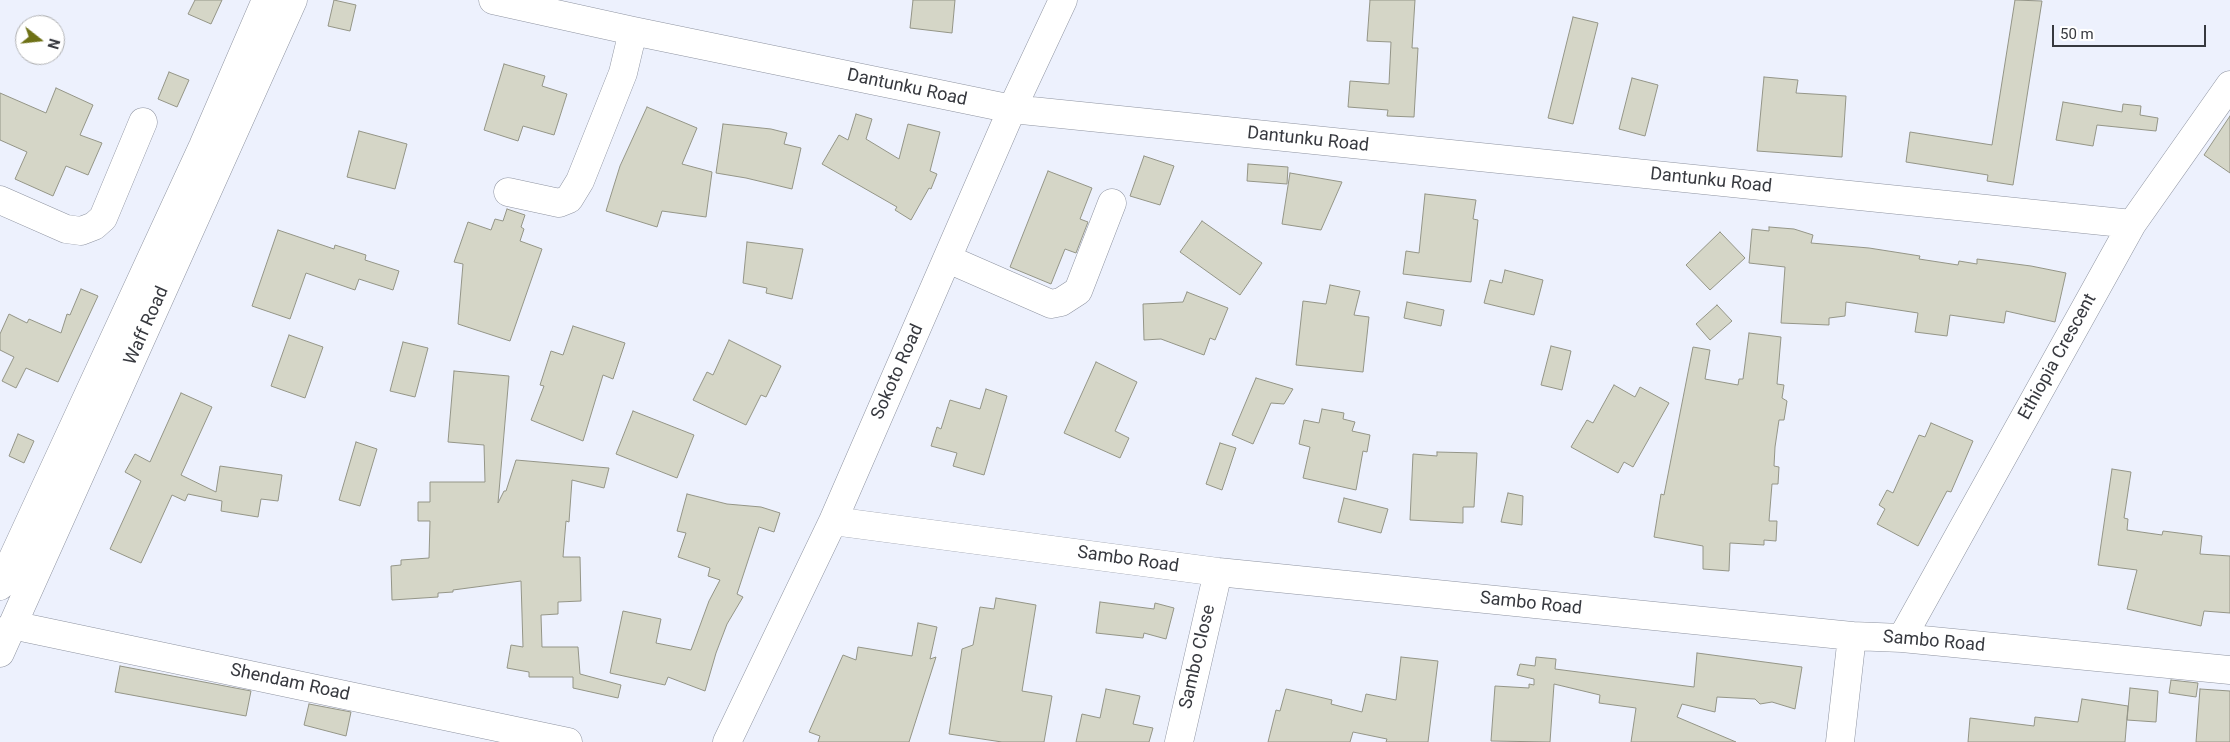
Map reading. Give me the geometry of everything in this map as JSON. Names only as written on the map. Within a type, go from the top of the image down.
[{"type":"street","name":"Waff Road","points":[[0,586],[203,146],[266,0]]},
{"type":"street","name":"Waff Road","points":[[0,653],[294,0]]},
{"type":"street","name":"Dantunku Road","points":[[493,0],[633,31],[1012,109],[2132,224]]},
{"type":"street","name":"Sokoto Road","points":[[727,742],[833,521],[1012,109],[1063,0]]},
{"type":"street","points":[[508,192],[559,203],[569,199],[580,181],[620,81],[633,31]]},
{"type":"street","name":"Ethiopia Crescent","points":[[1902,638],[2132,224],[2230,85]]},
{"type":"street","points":[[0,200],[66,229],[81,231],[94,226],[103,218],[143,122]]},
{"type":"street","points":[[948,259],[1051,304],[1061,302],[1078,291],[1112,203]]},
{"type":"street","name":"Sambo Road","points":[[833,521],[1218,572],[1852,636],[1902,638],[2230,670]]},
{"type":"street","name":"Sambo Close","points":[[1179,742],[1218,572]]},
{"type":"street","name":"Shendam Road","points":[[12,625],[568,742]]},
{"type":"street","points":[[1840,742],[1852,636]]},
{"type":"building","points":[[195,0],[222,0],[211,24],[188,14]]},
{"type":"building","points":[[334,0],[356,5],[350,31],[328,26]]},
{"type":"building","points":[[913,0],[955,0],[952,33],[910,28]]},
{"type":"building","points":[[1370,0],[1415,0],[1412,48],[1418,48],[1414,117],[1387,116],[1388,110],[1348,107],[1350,81],[1389,84],[1391,42],[1367,41]]},
{"type":"building","points":[[2015,0],[2042,1],[2013,185],[1987,181],[1988,175],[1906,162],[1910,132],[1992,145]]},
{"type":"building","points":[[1573,17],[1598,23],[1573,124],[1548,118]]},
{"type":"building","points":[[504,64],[545,76],[542,86],[567,94],[554,135],[523,126],[518,141],[484,130]]},
{"type":"building","points":[[169,72],[189,80],[177,107],[158,99]]},
{"type":"building","points":[[1764,77],[1798,80],[1796,93],[1846,96],[1842,157],[1757,151]]},
{"type":"building","points":[[1632,78],[1658,85],[1645,136],[1619,129]]},
{"type":"building","points":[[56,88],[93,105],[80,135],[102,143],[88,175],[66,166],[53,196],[15,179],[27,152],[0,140],[0,93],[46,113]]},
{"type":"building","points":[[2063,102],[2122,112],[2123,104],[2141,106],[2140,115],[2158,118],[2156,131],[2097,125],[2093,146],[2056,140]]},
{"type":"building","points":[[647,107],[697,128],[682,164],[712,172],[706,217],[662,211],[657,227],[606,211],[620,166]]},
{"type":"building","points":[[856,114],[872,119],[866,139],[899,159],[908,124],[940,132],[930,171],[937,174],[931,189],[929,188],[911,220],[895,210],[897,207],[822,164],[839,135],[848,140]]},
{"type":"building","points":[[2230,116],[2230,173],[2204,155]]},
{"type":"building","points":[[723,124],[771,129],[787,133],[784,144],[801,148],[792,189],[716,173]]},
{"type":"building","points":[[359,131],[407,144],[395,189],[347,177]]},
{"type":"building","points":[[1144,156],[1174,166],[1160,205],[1130,196]]},
{"type":"building","points":[[1248,164],[1288,167],[1287,184],[1247,181]]},
{"type":"building","points":[[1048,171],[1092,188],[1080,219],[1088,222],[1076,253],[1065,249],[1051,284],[1010,267]]},
{"type":"building","points":[[1290,173],[1342,182],[1321,230],[1282,224]]},
{"type":"building","points":[[1425,194],[1476,200],[1473,219],[1478,220],[1471,282],[1403,274],[1406,251],[1419,253]]},
{"type":"building","points":[[507,209],[525,215],[521,227],[524,229],[520,241],[542,249],[510,341],[458,324],[463,264],[454,262],[468,222],[491,230],[495,219],[503,221]]},
{"type":"building","points":[[1202,221],[1262,263],[1240,295],[1180,252]]},
{"type":"building","points":[[1769,227],[1794,229],[1813,235],[1811,243],[1869,248],[1920,256],[1919,259],[1958,265],[1959,261],[1977,264],[1977,259],[2066,273],[2055,322],[2006,311],[2004,323],[1950,315],[1947,336],[1915,332],[1918,313],[1846,302],[1845,316],[1829,318],[1829,325],[1781,323],[1785,267],[1749,263],[1752,229],[1769,231]]},
{"type":"building","points":[[278,230],[334,249],[335,245],[366,255],[365,260],[399,271],[393,290],[359,279],[355,290],[306,273],[290,319],[252,306]]},
{"type":"building","points":[[1720,232],[1745,258],[1710,290],[1686,265]]},
{"type":"building","points":[[747,242],[803,249],[792,299],[766,293],[767,288],[743,283]]},
{"type":"building","points":[[1505,270],[1543,280],[1534,315],[1484,303],[1490,280],[1502,283]]},
{"type":"building","points":[[1330,285],[1360,291],[1354,315],[1369,317],[1363,372],[1296,365],[1303,301],[1326,304]]},
{"type":"building","points":[[81,289],[98,296],[58,382],[26,368],[16,388],[2,381],[14,357],[0,350],[0,334],[9,314],[27,323],[29,319],[61,333],[67,314],[70,315]]},
{"type":"building","points":[[1187,292],[1228,308],[1215,340],[1210,338],[1204,355],[1161,339],[1144,340],[1143,304],[1183,302]]},
{"type":"building","points":[[1407,302],[1444,310],[1441,326],[1404,318]]},
{"type":"building","points":[[1717,305],[1732,321],[1710,340],[1696,324]]},
{"type":"building","points":[[573,326],[625,343],[613,379],[603,375],[583,441],[531,420],[544,386],[540,385],[551,351],[563,355]]},
{"type":"building","points":[[1749,333],[1781,337],[1777,384],[1784,385],[1782,398],[1787,401],[1784,420],[1779,420],[1774,466],[1779,467],[1778,484],[1772,484],[1769,521],[1777,521],[1776,541],[1764,540],[1764,545],[1730,543],[1729,571],[1703,569],[1703,546],[1654,537],[1661,494],[1664,495],[1693,347],[1710,350],[1705,379],[1738,385],[1739,379],[1743,379]]},
{"type":"building","points":[[289,335],[323,347],[305,398],[271,386]]},
{"type":"building","points":[[729,340],[781,366],[766,397],[761,395],[746,425],[693,400],[707,372],[713,375]]},
{"type":"building","points":[[403,342],[428,348],[415,397],[390,391]]},
{"type":"building","points":[[1551,346],[1571,351],[1562,390],[1541,385]]},
{"type":"building","points":[[1096,362],[1137,382],[1115,431],[1129,438],[1120,458],[1064,433]]},
{"type":"building","points":[[454,371],[509,376],[498,503],[504,491],[506,491],[516,460],[609,468],[604,488],[572,480],[569,522],[566,521],[563,557],[580,557],[581,601],[558,602],[558,614],[541,615],[542,647],[578,647],[580,674],[621,685],[618,698],[573,688],[573,677],[529,677],[529,672],[507,668],[511,645],[523,647],[521,581],[453,590],[453,592],[438,593],[438,597],[392,600],[391,566],[401,565],[401,560],[429,558],[430,521],[418,521],[418,502],[430,502],[430,482],[485,482],[484,445],[448,442]]},
{"type":"building","points":[[1256,378],[1293,389],[1284,404],[1271,403],[1253,444],[1232,435]]},
{"type":"building","points":[[1614,385],[1635,397],[1640,387],[1669,403],[1633,467],[1624,462],[1618,473],[1571,447],[1587,420],[1593,423]]},
{"type":"building","points":[[986,389],[1007,396],[984,475],[953,466],[957,453],[931,446],[937,427],[941,429],[950,400],[980,409]]},
{"type":"building","points":[[181,393],[212,407],[181,475],[216,492],[220,466],[282,475],[278,501],[261,499],[258,517],[221,511],[222,501],[188,494],[185,501],[172,495],[141,563],[110,549],[141,481],[125,472],[135,454],[150,462]]},
{"type":"building","points":[[1322,409],[1344,413],[1343,419],[1355,422],[1352,431],[1370,435],[1367,452],[1363,451],[1356,490],[1303,478],[1310,447],[1299,444],[1304,420],[1319,423]]},
{"type":"building","points":[[633,411],[694,435],[677,478],[616,454]]},
{"type":"building","points":[[1931,423],[1973,441],[1951,492],[1947,491],[1918,546],[1877,524],[1885,509],[1879,505],[1887,490],[1893,493],[1919,435],[1925,437]]},
{"type":"building","points":[[18,434],[34,441],[24,463],[9,456]]},
{"type":"building","points":[[356,442],[377,449],[360,506],[339,500]]},
{"type":"building","points":[[1220,443],[1236,448],[1222,490],[1206,484]]},
{"type":"building","points":[[1437,452],[1477,453],[1474,507],[1463,507],[1463,523],[1410,520],[1413,454],[1437,456]]},
{"type":"building","points":[[2112,469],[2131,472],[2124,518],[2128,519],[2127,530],[2162,535],[2163,531],[2202,536],[2200,554],[2230,556],[2230,613],[2204,611],[2201,626],[2127,609],[2137,570],[2098,565]]},
{"type":"building","points":[[1508,493],[1523,496],[1522,525],[1501,522]]},
{"type":"building","points":[[687,494],[727,504],[761,507],[780,513],[774,532],[759,527],[737,594],[743,597],[727,624],[705,691],[668,677],[665,685],[610,673],[623,611],[661,619],[656,643],[691,650],[709,601],[720,580],[708,576],[710,568],[678,557],[686,533],[677,531]]},
{"type":"building","points":[[1344,498],[1388,509],[1381,533],[1338,522]]},
{"type":"building","points":[[996,598],[1036,605],[1022,691],[1052,696],[1044,742],[1002,742],[949,734],[962,649],[973,645],[980,607],[994,609]]},
{"type":"building","points":[[1100,602],[1154,609],[1155,603],[1174,608],[1166,639],[1144,633],[1143,638],[1096,633]]},
{"type":"building","points":[[918,623],[937,627],[930,659],[936,657],[909,742],[818,742],[820,736],[809,732],[843,655],[856,660],[858,647],[912,656]]},
{"type":"building","points":[[1697,653],[1802,667],[1795,709],[1772,702],[1760,704],[1755,699],[1717,697],[1715,712],[1682,704],[1677,717],[1736,742],[1631,742],[1636,708],[1599,703],[1600,695],[1554,684],[1550,742],[1491,741],[1495,686],[1529,688],[1529,684],[1534,685],[1534,679],[1517,675],[1520,664],[1535,666],[1536,657],[1556,659],[1555,669],[1694,687]]},
{"type":"building","points":[[1401,657],[1438,661],[1428,742],[1386,742],[1387,739],[1353,732],[1350,742],[1268,742],[1276,710],[1280,711],[1286,689],[1332,700],[1331,704],[1362,712],[1366,694],[1396,700]]},
{"type":"building","points":[[120,666],[251,691],[246,716],[115,692]]},
{"type":"building","points":[[2171,680],[2198,683],[2196,697],[2169,693]]},
{"type":"building","points":[[2130,688],[2158,691],[2156,722],[2127,720]]},
{"type":"building","points":[[1106,689],[1140,696],[1133,724],[1153,728],[1149,742],[1076,742],[1082,714],[1100,718]]},
{"type":"building","points":[[2200,689],[2230,691],[2230,742],[2196,742]]},
{"type":"building","points":[[2082,699],[2128,706],[2125,742],[1968,742],[1970,718],[2034,726],[2035,717],[2078,722]]},
{"type":"building","points":[[309,704],[351,712],[346,736],[304,725]]}]
